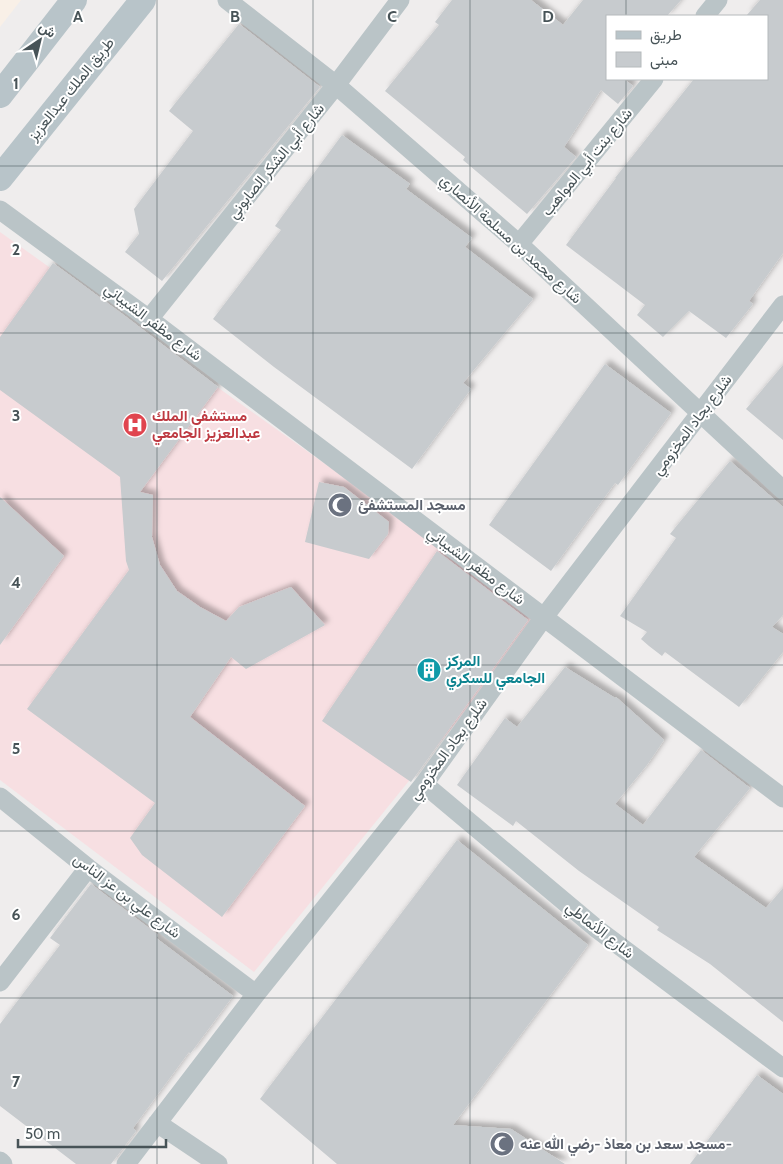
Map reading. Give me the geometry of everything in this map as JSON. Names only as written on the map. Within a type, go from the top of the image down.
[{"type":"main road","points":[[0,95],[74,0]]},
{"type":"main road","name":"طريق الملك عبدالعزيز","points":[[0,178],[143,0]]},
{"type":"street","name":"شارع محمد بن مسلمة الأنصاري","points":[[227,0],[336,85],[519,244],[783,490]]},
{"type":"street","name":"شارع أبي الشكر الصابوني","points":[[150,319],[336,85],[400,0]]},
{"type":"street","points":[[706,15],[718,0]]},
{"type":"street","name":"شارع بنت أبي المواهب","points":[[519,244],[653,80]]},
{"type":"street","name":"شارع مظفر الشيباني","points":[[0,210],[150,319],[783,798]]},
{"type":"street","name":"شلرع بجاد المخزومي","points":[[126,1164],[256,994],[424,784],[544,617],[783,305]]},
{"type":"street","name":"شارع الأنماطي","points":[[424,784],[597,929],[783,1068]]},
{"type":"street","name":"شارع علي بن عز الناس","points":[[0,797],[88,868],[256,994]]},
{"type":"street","points":[[0,982],[88,868]]},
{"type":"street","points":[[157,1123],[218,1164]]},
{"type":"shaded area","points":[[0,0],[21,0],[0,27]]},
{"type":"shaded area","name":"مستشفى الملك عبدالعزيز الجامعي","points":[[0,232],[541,618],[254,972],[0,780]]},
{"type":"building","points":[[452,0],[531,0],[563,25],[583,0],[681,0],[668,15],[606,15],[606,80],[625,80],[633,86],[618,104],[601,90],[564,147],[576,157],[527,214],[463,160],[465,157],[385,91],[439,25],[435,22]]},
{"type":"building","points":[[760,0],[783,0],[783,253],[749,301],[753,304],[726,338],[689,311],[663,337],[637,315],[645,305],[566,245],[615,178],[693,80],[768,80],[768,15],[747,15]]},
{"type":"building","points":[[239,24],[320,87],[162,281],[125,252],[139,234],[134,209],[193,131],[169,111]]},
{"type":"building","points":[[342,135],[410,184],[406,189],[472,238],[465,247],[533,299],[463,383],[471,389],[412,469],[274,367],[213,319],[281,230],[275,226]]},
{"type":"building","points":[[53,263],[218,387],[140,492],[153,495],[152,537],[160,565],[177,591],[200,607],[226,621],[239,607],[291,587],[325,625],[246,669],[231,657],[190,717],[305,806],[222,917],[142,855],[130,838],[155,803],[27,709],[129,570],[126,561],[120,477],[0,390],[0,337]]},
{"type":"building","points":[[605,364],[671,413],[618,485],[615,483],[551,571],[489,525]]},
{"type":"building","points":[[783,365],[783,440],[746,409]]},
{"type":"building","points":[[730,461],[783,507],[783,615],[772,627],[783,634],[783,652],[739,707],[665,652],[662,656],[641,639],[647,632],[620,616],[676,538],[670,534]]},
{"type":"building","name":"مسجد المستشفئ","points":[[319,482],[344,487],[389,522],[388,534],[369,559],[305,542]]},
{"type":"building","points":[[0,497],[64,556],[0,645]]},
{"type":"building","name":"المركز الجامعي للسكري","points":[[437,551],[528,620],[411,782],[322,721]]},
{"type":"building","points":[[565,667],[616,697],[664,740],[647,765],[615,804],[643,825],[701,750],[750,788],[694,857],[766,908],[783,888],[783,1022],[710,964],[657,930],[659,927],[579,871],[516,821],[513,826],[457,785],[505,718],[517,727]]},
{"type":"building","points":[[457,840],[588,945],[453,1125],[511,1129],[565,1164],[337,1164],[260,1099]]},
{"type":"building","points":[[91,884],[158,935],[156,938],[233,996],[133,1128],[136,1131],[111,1164],[76,1164],[0,1106],[0,1024],[60,945],[50,938]]},
{"type":"building","points":[[757,1075],[783,1094],[783,1164],[690,1164]]},
{"type":"place","name":"مستشفى الملك عبدالعزيز الجامعي","points":[[135,425]]},
{"type":"place","name":"مسجد المستشفئ","points":[[340,505]]},
{"type":"place","name":"المركز الجامعي للسكري","points":[[429,670]]},
{"type":"place","name":"مسجد سعد بن معاذ -رضي الله عنه-","points":[[502,1144]]}]
